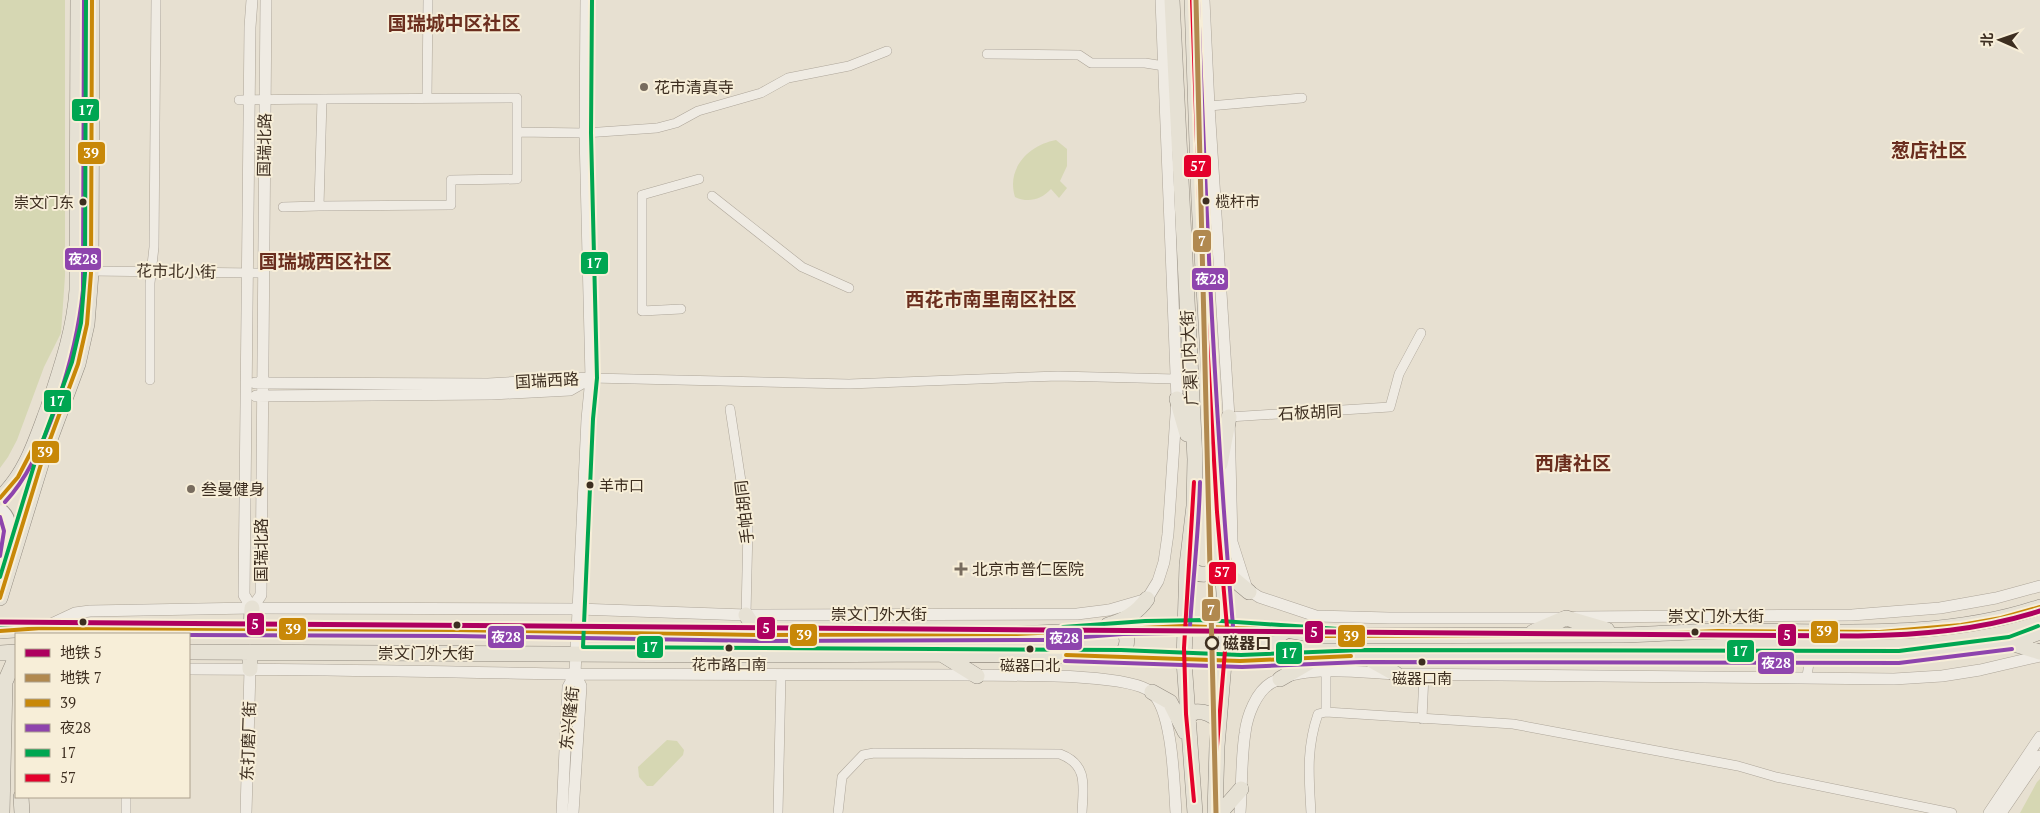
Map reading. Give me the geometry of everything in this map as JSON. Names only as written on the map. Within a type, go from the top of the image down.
[{"type":"main road","points":[[0,498],[18,477],[35,442],[63,365],[75,315],[77,290],[78,0]]},
{"type":"main road","points":[[1,592],[42,461],[80,357],[87,324],[91,271],[92,0]]},
{"type":"main road","name":"广渠门内大街","points":[[1172,0],[1195,459],[1193,519],[1187,565],[1184,626],[1184,661],[1194,811]]},
{"type":"main road","name":"广渠门内大街","points":[[1192,0],[1199,201],[1221,564],[1227,627],[1219,721],[1215,813]]},
{"type":"main road","points":[[1177,400],[1195,459]]},
{"type":"main road","points":[[1216,487],[1229,417]]},
{"type":"main road","points":[[0,509],[6,513],[10,526],[1,592]]},
{"type":"main road","points":[[1187,565],[1194,573],[1199,575],[1214,572],[1221,564],[1231,577],[1250,592]]},
{"type":"main road","points":[[1089,630],[1115,623],[1132,614],[1140,608],[1147,598]]},
{"type":"main road","name":"崇文门外大街","points":[[0,631],[42,628],[759,634],[1036,634],[1184,626],[1287,630],[1321,636],[1623,635],[1938,629],[2010,617],[2040,607]]},
{"type":"main road","points":[[250,630],[252,608]]},
{"type":"main road","points":[[746,615],[759,634]]},
{"type":"main road","points":[[1527,635],[1566,618],[1623,635]]},
{"type":"main road","points":[[1120,656],[1126,649],[1128,640],[1123,628]]},
{"type":"main road","points":[[1287,630],[1279,637],[1276,643],[1278,651],[1288,660]]},
{"type":"main road","name":"崇文门外大街","points":[[190,652],[748,655],[941,654],[1120,656],[1184,661],[1288,660],[1362,656],[1899,657],[2011,643],[2040,632]]},
{"type":"main road","points":[[2011,643],[2040,652]]},
{"type":"main road","points":[[0,653],[15,652]]},
{"type":"main road","points":[[250,652],[250,669]]},
{"type":"main road","points":[[941,654],[976,676]]},
{"type":"main road","points":[[1362,656],[1396,674]]},
{"type":"main road","points":[[1280,679],[1315,658]]},
{"type":"main road","points":[[2,813],[5,682],[15,659]]},
{"type":"main road","points":[[1152,692],[1170,702],[1189,740]]},
{"type":"main road","points":[[1188,719],[1194,712],[1203,712],[1212,715],[1219,721]]},
{"type":"main road","points":[[1220,813],[1241,789]]},
{"type":"main road","points":[[22,798],[22,813]]},
{"type":"street","points":[[150,380],[150,283],[154,247],[156,0]]},
{"type":"street","name":"国瑞北路","points":[[252,0],[244,100],[248,272],[244,595],[252,608],[261,595],[266,0]]},
{"type":"street","points":[[427,98],[428,0]]},
{"type":"street","points":[[575,674],[586,428],[591,378],[585,133],[586,0]]},
{"type":"street","name":"广渠门内大街","points":[[1147,598],[1158,581],[1164,562],[1168,534],[1177,400],[1161,0]]},
{"type":"street","points":[[1204,0],[1229,417],[1232,542],[1243,581],[1250,592]]},
{"type":"street","points":[[517,132],[585,133],[657,128],[676,123],[698,111],[761,93],[788,78],[849,66],[887,51]]},
{"type":"street","points":[[987,54],[1079,55],[1091,63],[1145,63],[1164,66]]},
{"type":"street","points":[[244,100],[517,98],[517,179],[451,180],[451,205],[283,207]]},
{"type":"street","points":[[1209,106],[1302,98]]},
{"type":"street","points":[[319,206],[322,99]]},
{"type":"street","points":[[682,309],[642,311],[642,195],[699,178]]},
{"type":"street","points":[[712,196],[802,268],[849,288]]},
{"type":"street","name":"花市北小街","points":[[91,271],[152,270],[261,273]]},
{"type":"street","name":"石板胡同","points":[[1229,417],[1390,407],[1399,374],[1421,333]]},
{"type":"street","points":[[591,378],[849,384],[1058,376],[1176,379]]},
{"type":"street","name":"国瑞西路","points":[[246,383],[488,384],[591,378]]},
{"type":"street","name":"国瑞西路","points":[[246,396],[492,394],[570,390],[591,378]]},
{"type":"street","name":"手帕胡同","points":[[730,409],[748,527],[746,615]]},
{"type":"street","name":"崇文门外大街","points":[[1250,592],[1259,597],[1316,616],[1566,618],[1862,614],[1940,608],[1996,598],[2040,586]]},
{"type":"street","name":"崇文门外大街","points":[[42,628],[81,612],[252,608],[578,609],[746,615],[1077,614],[1109,610],[1147,598]]},
{"type":"street","points":[[1240,813],[1245,731],[1252,708],[1261,692],[1270,684],[1280,679],[1303,673],[1326,671],[1396,674],[1894,678],[1942,676],[1980,670],[2040,656]]},
{"type":"street","points":[[1807,676],[1810,657]]},
{"type":"street","name":"崇文门外大街","points":[[190,669],[575,674],[1035,676],[1121,681],[1137,685],[1152,692]]},
{"type":"street","name":"东打磨厂街","points":[[246,813],[250,669]]},
{"type":"street","points":[[1326,671],[1326,712]]},
{"type":"street","name":"东兴隆街","points":[[562,813],[568,687],[575,674]]},
{"type":"street","name":"东兴隆街","points":[[573,813],[581,686],[575,674]]},
{"type":"street","points":[[778,813],[781,674]]},
{"type":"street","points":[[1422,719],[1424,674]]},
{"type":"street","points":[[1152,692],[1164,714],[1170,742],[1176,813]]},
{"type":"street","points":[[1311,813],[1308,752],[1312,729],[1318,714],[1326,712],[1513,724],[1738,766],[1776,777],[1952,813]]},
{"type":"street","points":[[1989,813],[2040,737]]},
{"type":"street","points":[[838,813],[842,777],[863,755],[874,753],[1060,754],[1079,765],[1083,775],[1082,813]]},
{"type":"street","points":[[2001,813],[2040,756]]},
{"type":"street","points":[[126,798],[126,813]]},
{"type":"green space","points":[[0,0],[65,0],[65,276],[61,333],[44,367],[17,440],[0,468]]},
{"type":"green space","points":[[1056,140],[1067,149],[1067,166],[1060,181],[1067,188],[1059,198],[1051,189],[1039,198],[1025,200],[1015,197],[1014,177],[1022,160],[1037,147]]},
{"type":"green space","points":[[667,740],[677,741],[684,750],[683,755],[653,786],[647,786],[639,777],[638,767]]},
{"type":"green space","points":[[2040,779],[2040,813],[2020,813],[2037,782]]},
{"type":"metro line","name":"7","points":[[1196,0],[1216,813]]},
{"type":"metro line","name":"5","points":[[0,622],[1858,636],[1904,634],[1972,627],[2040,611]]},
{"type":"transit line","name":"夜28","points":[[5,502],[20,483],[47,432],[67,372],[80,315],[83,290],[84,0]]},
{"type":"transit line","name":"17","points":[[0,577],[36,459],[72,362],[81,323],[85,273],[86,0]]},
{"type":"transit line","name":"39","points":[[0,598],[42,461],[78,364],[87,324],[91,273],[92,0]]},
{"type":"transit line","name":"17","points":[[592,0],[591,133],[597,378],[593,419],[583,647],[1121,650],[1241,655],[1362,650],[1899,651],[2009,637],[2038,626]]},
{"type":"transit line","name":"57","points":[[1192,0],[1199,201],[1217,512],[1227,627],[1217,746],[1215,813]]},
{"type":"transit line","name":"夜28","points":[[190,635],[456,636],[759,641],[1045,640],[1123,634],[1230,632],[1233,626],[1216,392],[1198,0]]},
{"type":"transit line","name":"39","points":[[0,498],[18,477],[32,450]]},
{"type":"transit line","name":"57","points":[[1194,482],[1184,648],[1186,714],[1194,801]]},
{"type":"transit line","name":"夜28","points":[[1190,626],[1200,482]]},
{"type":"transit line","name":"夜28","points":[[0,517],[4,531],[0,556]]},
{"type":"transit line","name":"39","points":[[0,631],[42,628],[456,630],[759,635],[1017,634],[1184,626],[1287,630],[1321,636],[1623,635],[1718,631],[1880,632],[1961,625],[2001,618],[2040,607]]},
{"type":"transit line","name":"17","points":[[1063,627],[1145,621],[1207,620],[1353,630]]},
{"type":"transit line","name":"17","points":[[0,625],[42,622],[604,626]]},
{"type":"transit line","name":"夜28","points":[[1065,661],[1242,667],[1362,662],[1899,663],[2012,649]]},
{"type":"transit line","name":"39","points":[[1066,655],[1240,661],[1351,656]]},
{"type":"place","name":"花市清真寺","points":[[644,87]]},
{"type":"place","name":"榄杆市","points":[[1206,201]]},
{"type":"place","name":"崇文门东","points":[[83,202]]},
{"type":"place","name":"羊市口","points":[[590,485]]},
{"type":"place","name":"叁曼健身","points":[[191,489]]},
{"type":"place","name":"北京市普仁医院","points":[[961,569]]},
{"type":"place","name":"磁器口","points":[[1212,643]]},
{"type":"place","name":"花市路口南","points":[[729,648]]},
{"type":"place","name":"磁器口北","points":[[1030,649]]},
{"type":"place","name":"磁器口南","points":[[1422,662]]},
{"type":"district","name":"国瑞城中区社区","points":[[454,22]]},
{"type":"district","name":"葱店社区","points":[[1929,149]]},
{"type":"district","name":"国瑞城西区社区","points":[[325,260]]},
{"type":"district","name":"西花市南里南区社区","points":[[991,298]]},
{"type":"district","name":"西唐社区","points":[[1573,462]]}]
